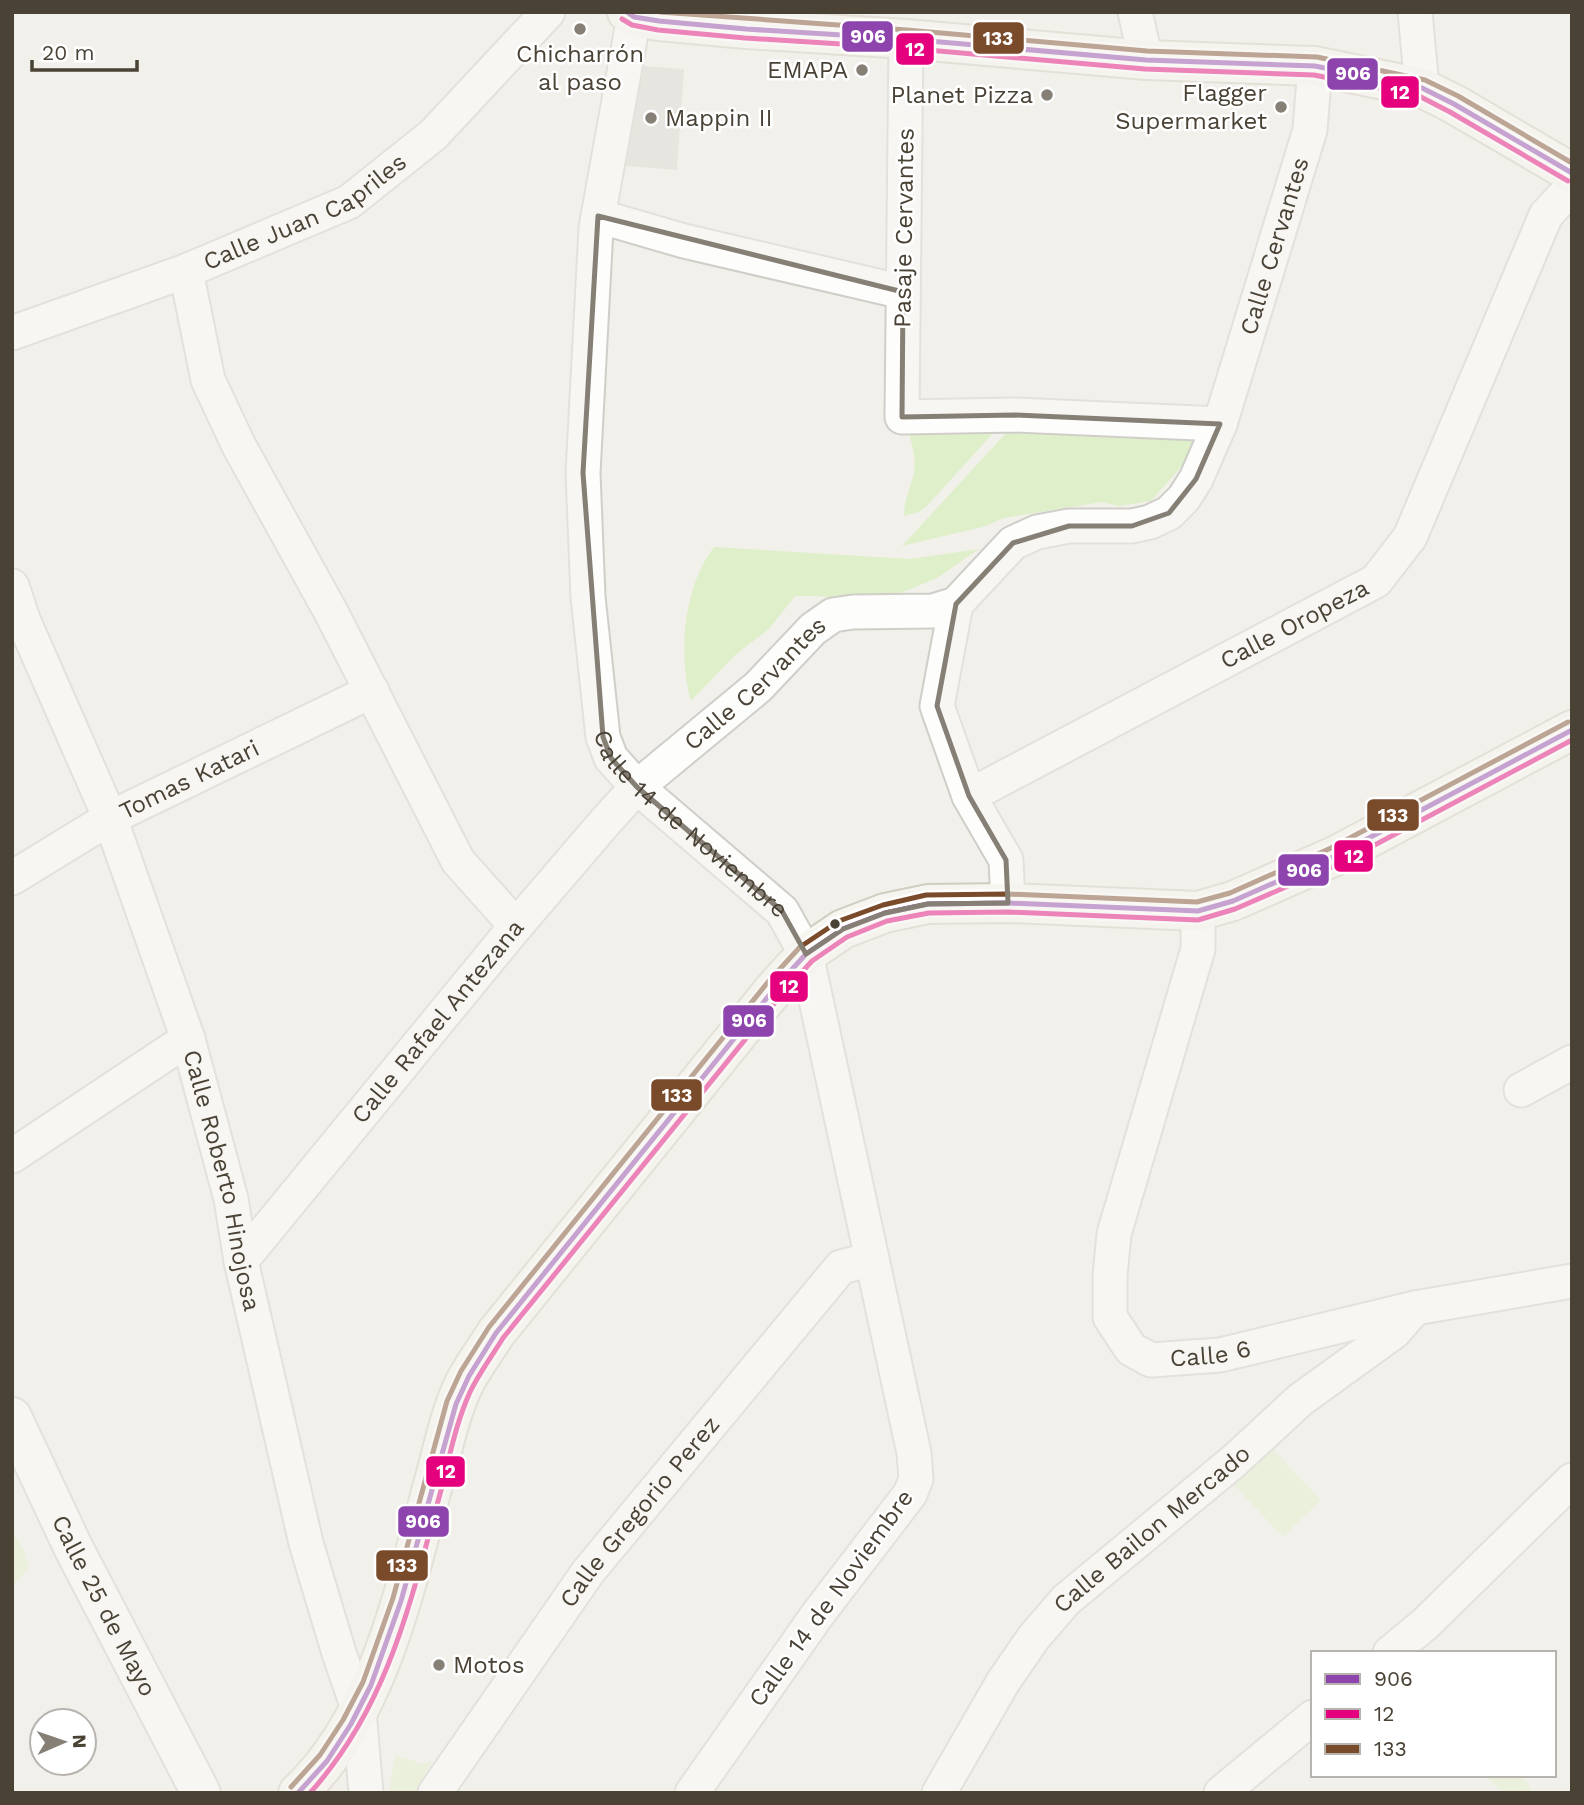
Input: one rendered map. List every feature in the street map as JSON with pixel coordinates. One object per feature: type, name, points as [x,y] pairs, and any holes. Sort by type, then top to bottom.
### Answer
[{"type":"main road","points":[[631,15],[754,20],[906,39],[1146,60],[1315,66],[1422,88],[1572,173]]},
{"type":"main road","points":[[298,1793],[314,1777],[359,1711],[391,1630],[444,1444],[465,1383],[496,1333],[806,954],[843,929],[885,913],[928,904],[1008,902],[1198,911],[1265,889],[1335,856],[1572,730]]},
{"type":"street","name":"Calle Juan Capriles","points":[[12,333],[186,271],[349,202],[433,135],[548,12]]},
{"type":"street","points":[[1135,12],[1146,60]]},
{"type":"street","points":[[1415,12],[1422,88]]},
{"type":"street","name":"Calle 14 de Noviembre","points":[[631,15],[596,228],[583,472],[588,597],[603,737],[611,758],[637,787],[782,911],[806,954],[825,1031],[914,1453],[916,1479],[910,1494],[818,1614],[692,1793]]},
{"type":"street","name":"Pasaje Cervantes","points":[[906,39],[902,418],[1014,415],[1220,424]]},
{"type":"street","name":"Calle Cervantes","points":[[637,787],[758,687],[813,629],[833,615],[853,612],[933,611],[956,604],[1013,542],[1037,532],[1069,526],[1132,526],[1150,522],[1169,513],[1184,498],[1196,479],[1220,424],[1310,130],[1315,66]]},
{"type":"street","name":"Calle Oropeza","points":[[969,796],[1376,580],[1410,537],[1546,215],[1572,187]]},
{"type":"street","points":[[598,216],[684,241],[903,292]]},
{"type":"street","points":[[186,271],[208,380],[239,446],[372,691],[458,861],[516,926]]},
{"type":"street","name":"Calle Roberto Hinojosa","points":[[12,586],[18,625],[110,818],[188,1039],[231,1199],[241,1261],[306,1543],[359,1711],[366,1793]]},
{"type":"street","points":[[956,604],[937,706],[969,796],[1006,860],[1008,902]]},
{"type":"street","name":"Tomas Katari","points":[[12,878],[110,818],[372,691]]},
{"type":"street","name":"Calle Rafael Antezana","points":[[241,1261],[516,926],[637,787]]},
{"type":"street","name":"Calle 6","points":[[1198,911],[1198,949],[1114,1234],[1110,1317],[1131,1349],[1151,1360],[1220,1355],[1415,1308],[1572,1281]]},
{"type":"street","points":[[12,1156],[188,1039]]},
{"type":"street","points":[[1521,1090],[1572,1062]]},
{"type":"street","name":"Calle Gregorio Perez","points":[[435,1793],[588,1572],[841,1267],[872,1259]]},
{"type":"street","name":"Calle Bailon Mercado","points":[[939,1793],[1003,1682],[1034,1637],[1066,1601],[1234,1461],[1300,1400],[1394,1332],[1415,1308]]},
{"type":"street","name":"Calle 25 de Mayo","points":[[12,1417],[73,1547],[201,1793]]},
{"type":"street","points":[[1392,1651],[1425,1624],[1572,1480]]},
{"type":"street","points":[[1221,1793],[1311,1719]]},
{"type":"highlighted area","points":[[598,216],[903,292],[902,417],[1015,415],[1220,424],[1196,479],[1169,513],[1132,526],[1069,526],[1013,543],[956,604],[937,706],[969,796],[1006,860],[1008,903],[928,904],[885,913],[843,929],[806,954],[782,911],[637,787],[611,758],[603,737],[583,473]]},
{"type":"green space","points":[[1005,420],[926,507],[904,516],[915,466],[906,422]]},
{"type":"green space","points":[[1017,421],[1204,428],[1187,460],[1151,501],[1119,506],[1102,502],[1004,518],[986,526],[902,546]]},
{"type":"green space","points":[[714,547],[910,559],[979,549],[937,578],[877,603],[795,596],[769,629],[735,655],[691,701],[685,662],[686,621],[696,582]]},
{"type":"green space","points":[[1271,1447],[1321,1500],[1283,1537],[1233,1484]]},
{"type":"green space","points":[[12,1530],[23,1548],[29,1567],[12,1587]]},
{"type":"green space","points":[[395,1755],[423,1764],[432,1762],[420,1783],[423,1787],[419,1793],[389,1793]]},
{"type":"green space","points":[[1488,1777],[1522,1777],[1533,1793],[1502,1793]]},
{"type":"building","name":"Mappin II","points":[[644,67],[683,70],[676,169],[627,165]]},
{"type":"transit line","name":"906","points":[[627,12],[634,17],[659,21],[746,29],[906,39],[1146,60],[1315,66],[1422,88],[1572,173]]},
{"type":"transit line","name":"133","points":[[660,12],[1147,51],[1317,57],[1425,80],[1458,96],[1572,163]]},
{"type":"transit line","name":"12","points":[[622,19],[632,25],[658,30],[745,38],[905,48],[1145,69],[1314,75],[1419,96],[1568,181]]},
{"type":"transit line","name":"133","points":[[291,1787],[320,1755],[363,1682],[393,1598],[447,1401],[461,1371],[489,1327],[768,982],[800,947],[839,921],[883,905],[926,895],[1008,894],[1197,902],[1230,893],[1331,848],[1568,722]]},
{"type":"transit line","name":"906","points":[[298,1793],[327,1761],[351,1724],[371,1685],[401,1601],[456,1404],[469,1376],[496,1333],[775,988],[806,954],[843,929],[885,913],[928,904],[1008,903],[1198,911],[1233,901],[1335,856],[1572,730]]},
{"type":"transit line","name":"12","points":[[310,1793],[337,1760],[359,1725],[393,1652],[418,1575],[456,1430],[477,1378],[503,1338],[782,994],[812,961],[847,937],[887,921],[929,913],[1008,912],[1198,920],[1235,909],[1339,864],[1572,740]]},
{"type":"place","name":"Chicharrón al paso","points":[[580,29]]},
{"type":"place","name":"EMAPA","points":[[862,70]]},
{"type":"place","name":"Planet Pizza","points":[[1047,95]]},
{"type":"place","name":"Flagger Supermarket","points":[[1281,107]]},
{"type":"place","name":"Mappin II","points":[[651,118]]},
{"type":"place","name":"Motos","points":[[439,1665]]}]
